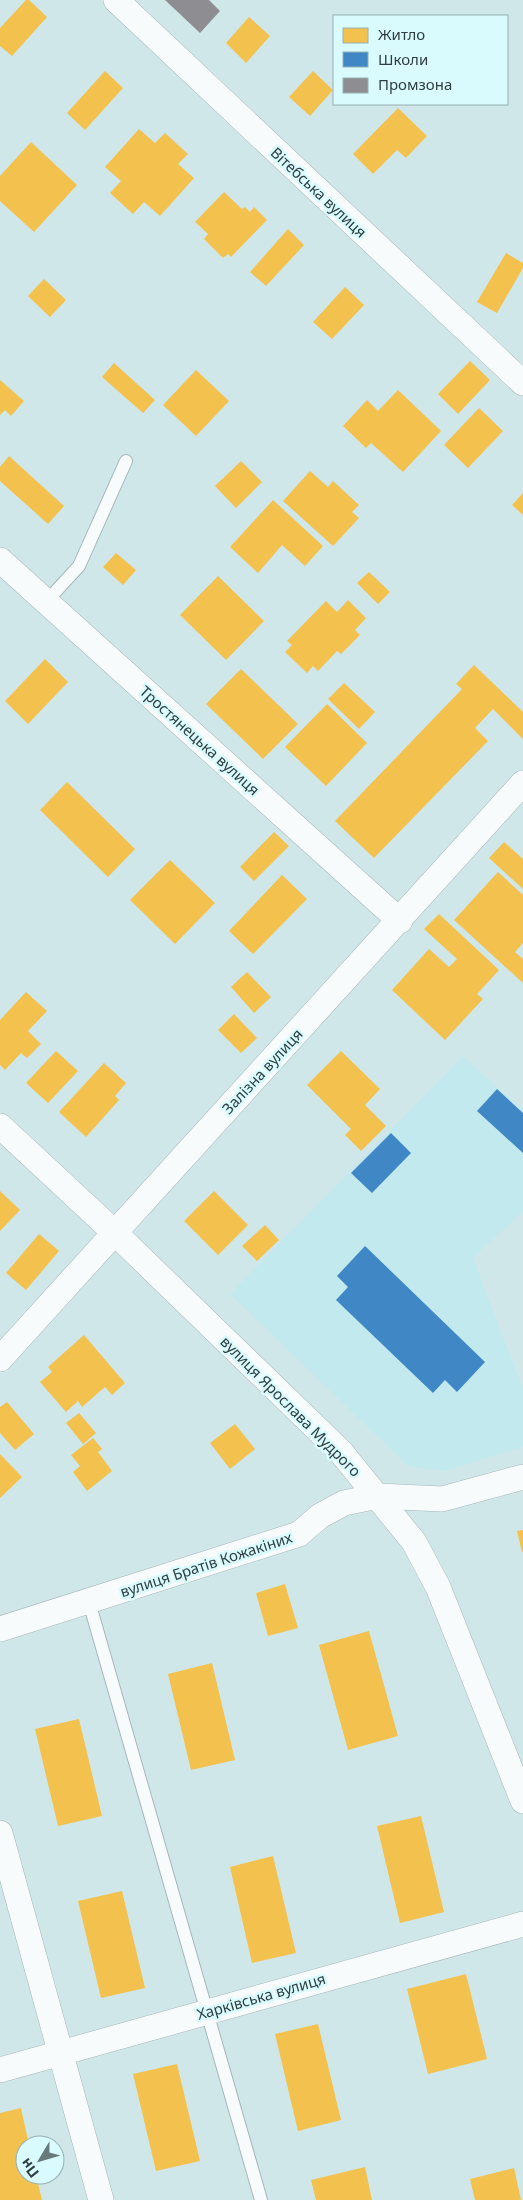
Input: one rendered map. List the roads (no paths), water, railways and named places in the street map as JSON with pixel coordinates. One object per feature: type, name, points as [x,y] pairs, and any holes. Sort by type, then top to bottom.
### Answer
[{"type":"street","name":"Вітебська вулиця","points":[[116,0],[523,383]]},
{"type":"street","name":"Тростянецька вулиця","points":[[0,560],[400,921]]},
{"type":"street","name":"Залізна вулиця","points":[[0,1359],[400,921],[523,783]]},
{"type":"street","name":"вулиця Ярослава Мудрого","points":[[0,1126],[114,1232],[340,1451],[414,1542],[438,1587],[523,1801]]},
{"type":"street","name":"вулиця Братів Кожакіних","points":[[0,1629],[299,1534],[320,1516],[344,1503],[378,1496],[442,1499],[523,1477]]},
{"type":"street","points":[[0,1833],[101,2200]]},
{"type":"street","name":"Харківська вулиця","points":[[0,2070],[523,1924]]},
{"type":"lane","points":[[46,602],[79,566],[126,461]]},
{"type":"lane","points":[[89,1602],[261,2200]]}]
